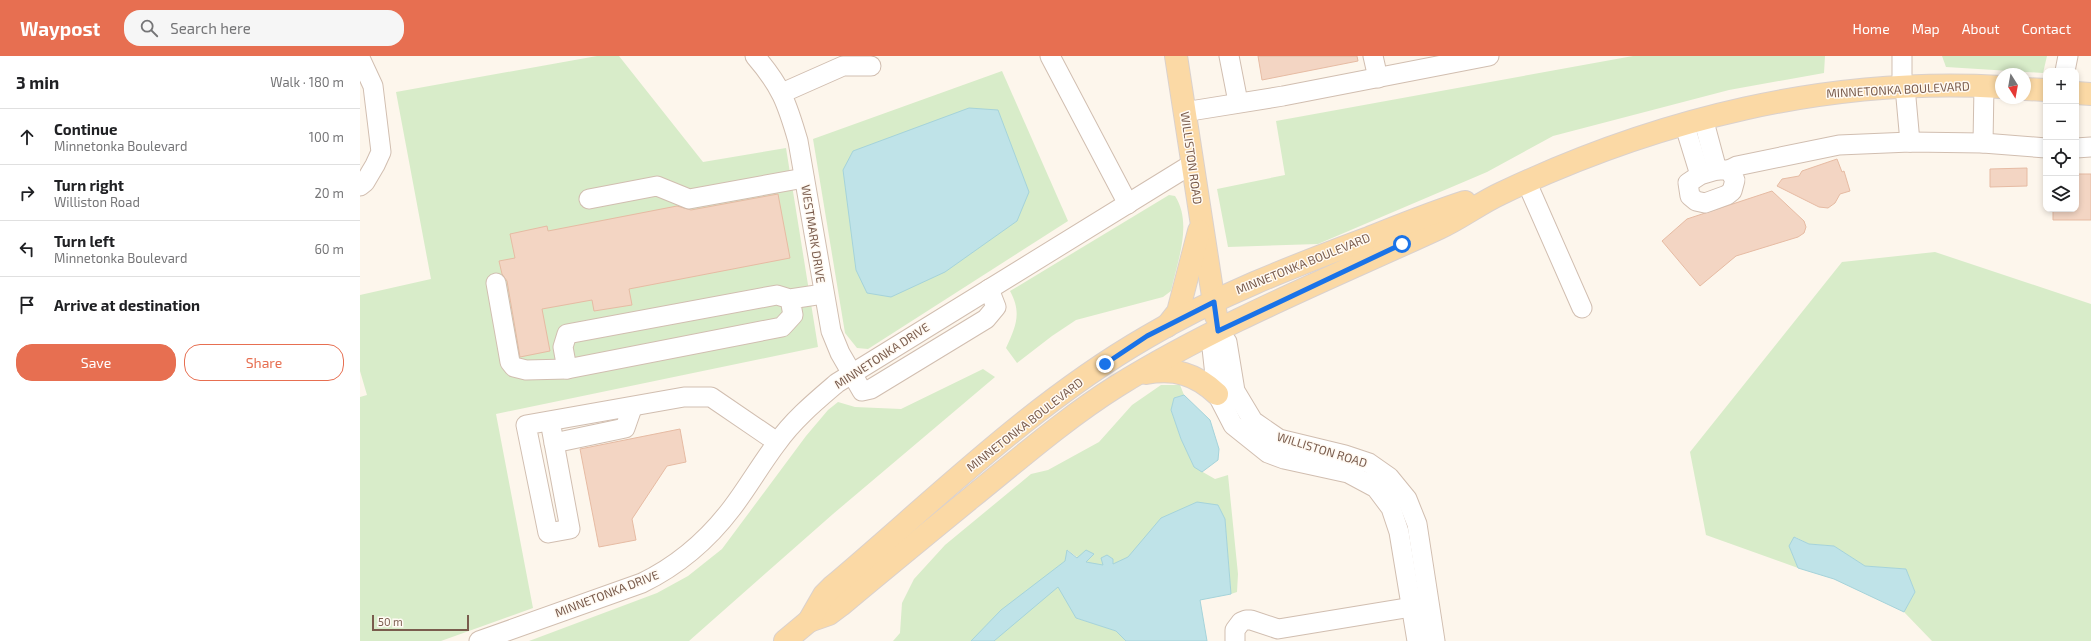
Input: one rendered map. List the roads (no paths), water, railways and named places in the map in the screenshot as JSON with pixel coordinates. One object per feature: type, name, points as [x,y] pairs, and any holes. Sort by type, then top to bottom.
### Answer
[{"type":"main road","name":"WILLISTON ROAD","points":[[1176,56],[1218,331]]},
{"type":"main road","name":"MINNETONKA BOULEVARD","points":[[809,621],[829,614],[841,606],[1048,436],[1099,398],[1139,374],[1218,331],[1443,226],[1500,194],[1526,182],[1601,151],[1694,121],[1744,108],[1816,94],[1904,87],[1993,87]]},
{"type":"main road","points":[[2031,89],[2043,90]]},
{"type":"main road","points":[[2079,93],[2091,94]]},
{"type":"main road","name":"MINNETONKA BOULEVARD","points":[[785,641],[809,621],[824,595],[832,587],[994,448],[1048,404],[1142,340],[1255,282],[1466,201],[1500,194]]},
{"type":"main road","points":[[1167,326],[1178,312],[1201,224]]},
{"type":"main road","points":[[1139,374],[1161,370],[1191,374],[1206,384],[1217,394]]},
{"type":"street","name":"WESTMARK DRIVE","points":[[754,56],[768,71],[782,93],[798,141],[823,294],[831,331],[851,374]]},
{"type":"street","points":[[1050,56],[1128,204]]},
{"type":"street","points":[[1229,56],[1238,102]]},
{"type":"street","points":[[1373,56],[1378,78]]},
{"type":"street","points":[[1184,112],[1378,78],[1416,63],[1489,56]]},
{"type":"street","points":[[1902,56],[1910,142]]},
{"type":"street","points":[[2066,68],[2068,56]]},
{"type":"street","points":[[360,58],[373,86],[381,152],[365,182],[360,186]]},
{"type":"street","points":[[782,93],[843,66],[870,66]]},
{"type":"street","points":[[1983,143],[1993,87]]},
{"type":"street","points":[[1694,121],[1715,172],[1839,145],[1910,142],[1983,143],[2043,148]]},
{"type":"street","points":[[2079,148],[2091,148]]},
{"type":"street","name":"MINNETONKA DRIVE","points":[[480,641],[642,583],[667,570],[711,534],[733,508],[777,442],[810,406],[851,374],[1192,164]]},
{"type":"street","points":[[589,199],[657,186],[689,199],[804,178]]},
{"type":"street","points":[[1526,182],[1582,308]]},
{"type":"street","points":[[496,283],[510,362],[514,368],[526,370],[567,369],[782,327],[793,315],[790,299]]},
{"type":"street","points":[[567,369],[563,347],[567,334],[777,295],[790,299],[823,294]]},
{"type":"street","name":"WILLISTON ROAD","points":[[1218,331],[1212,348],[1217,394],[1233,425],[1268,453],[1284,459],[1348,473],[1376,488],[1391,508],[1420,606],[1435,641]]},
{"type":"street","name":"WILLISTON ROAD","points":[[1218,331],[1227,342],[1235,391],[1253,422],[1279,439],[1345,455],[1369,463],[1390,477],[1407,499],[1417,524],[1420,606],[1417,641]]},
{"type":"street","points":[[550,421],[570,529],[548,533],[526,425],[550,421],[632,408],[684,397],[711,397],[777,442]]},
{"type":"street","points":[[533,459],[555,449],[625,428],[632,408]]},
{"type":"street","points":[[1235,641],[1235,630],[1241,622],[1246,620],[1251,620],[1271,635],[1420,606]]},
{"type":"water","points":[[969,108],[998,110],[1029,192],[1017,221],[945,272],[891,297],[867,293],[856,270],[843,170],[853,151]]},
{"type":"water","points":[[1184,395],[1210,420],[1219,449],[1218,460],[1202,472],[1194,467],[1181,439],[1171,410],[1174,398]]},
{"type":"water","points":[[1197,502],[1218,505],[1225,519],[1231,594],[1200,600],[1207,641],[1126,641],[1116,631],[1076,618],[1058,587],[994,641],[971,641],[1001,610],[1065,561],[1067,550],[1077,558],[1086,550],[1094,554],[1086,562],[1103,565],[1101,558],[1107,555],[1113,559],[1113,564],[1128,557],[1161,518]]},
{"type":"water","points":[[1794,537],[1809,544],[1834,546],[1865,566],[1906,569],[1915,592],[1904,612],[1834,579],[1798,568],[1789,546]]}]
